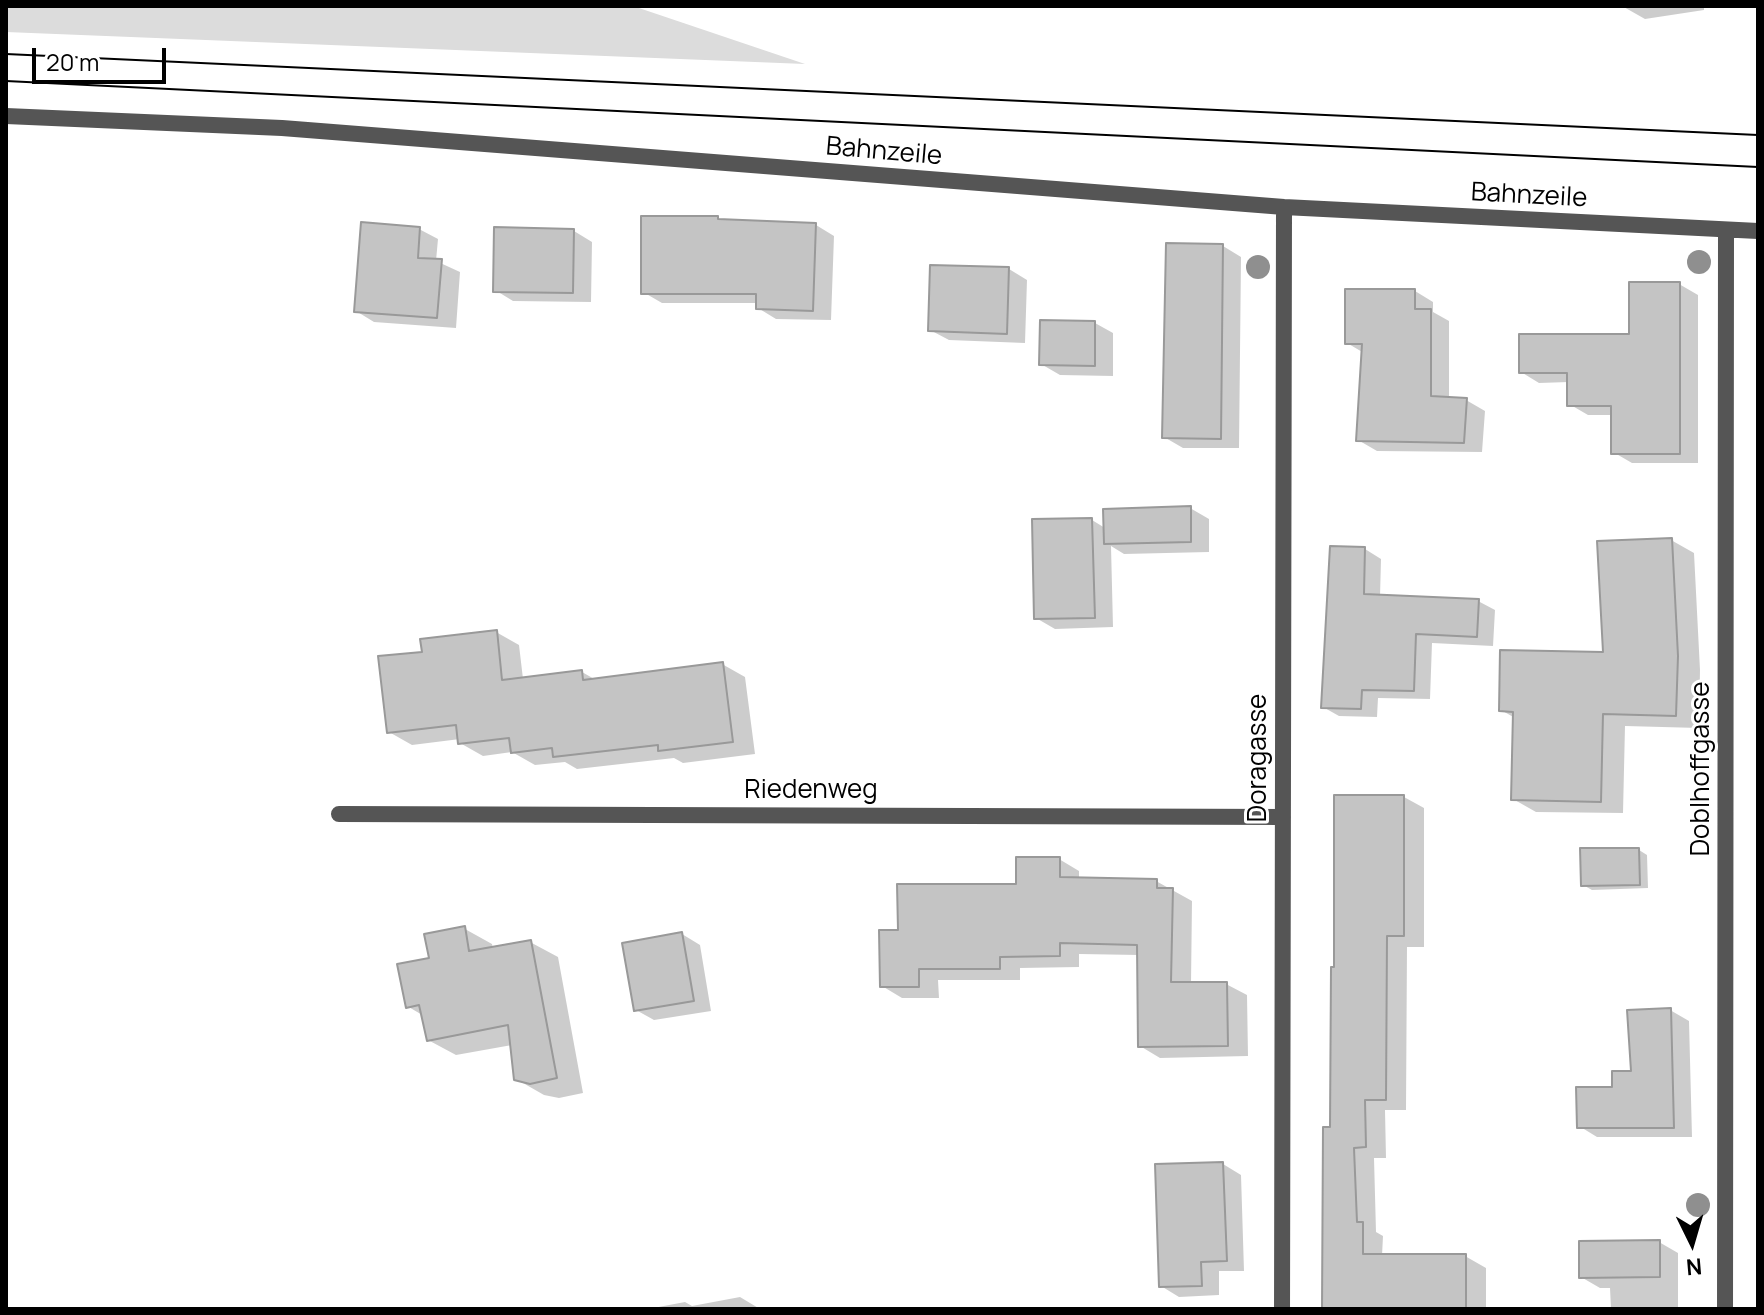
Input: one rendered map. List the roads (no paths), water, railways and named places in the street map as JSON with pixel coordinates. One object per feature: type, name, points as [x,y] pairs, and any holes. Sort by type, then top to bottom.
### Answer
[{"type":"street","name":"Bahnzeile","points":[[6,116],[282,128],[1284,207],[1758,231]]},
{"type":"street","name":"Doragasse","points":[[1282,1309],[1284,207]]},
{"type":"street","name":"Doblhoffgasse","points":[[1725,1309],[1726,230]]},
{"type":"street","name":"Riedenweg","points":[[339,814],[1283,817]]},
{"type":"tram line","points":[[6,54],[1758,135]]},
{"type":"tram line","points":[[6,81],[1758,167]]}]
